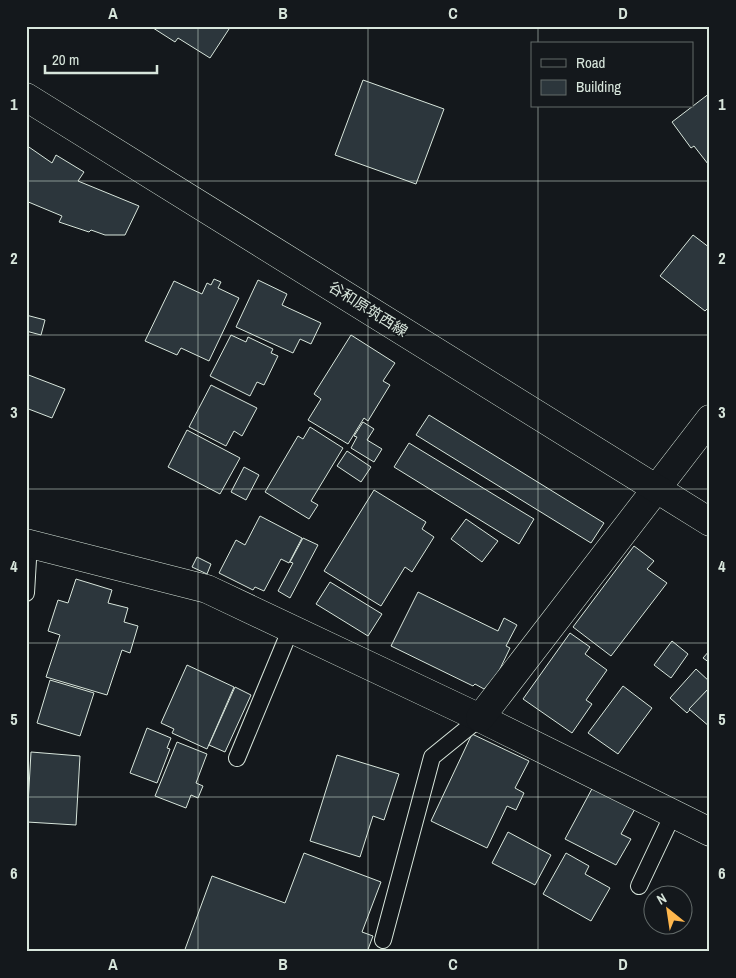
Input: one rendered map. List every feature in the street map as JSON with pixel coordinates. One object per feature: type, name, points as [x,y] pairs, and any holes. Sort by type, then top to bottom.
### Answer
[{"type":"street","name":"谷和原筑西線","points":[[26,97],[710,522]]},
{"type":"street","points":[[480,718],[710,419]]},
{"type":"street","points":[[28,543],[207,590],[480,718],[710,832]]},
{"type":"lane","points":[[26,593],[28,543]]},
{"type":"lane","points":[[237,758],[291,628]]},
{"type":"lane","points":[[383,940],[432,757],[480,718]]},
{"type":"lane","points":[[639,886],[673,814]]},
{"type":"building","points":[[150,26],[225,26],[229,29],[210,58],[178,38],[175,42]]},
{"type":"building","points":[[363,80],[444,109],[416,184],[335,155]]},
{"type":"building","points":[[710,93],[710,163],[708,164],[694,146],[691,148],[672,122],[690,108],[694,108],[694,105]]},
{"type":"building","points":[[26,145],[52,163],[56,155],[84,172],[78,181],[139,206],[125,235],[105,235],[91,230],[89,232],[59,222],[62,216],[26,201]]},
{"type":"building","points":[[693,235],[710,248],[710,306],[705,311],[660,276]]},
{"type":"building","points":[[214,279],[221,282],[218,288],[239,298],[209,361],[181,348],[177,355],[145,341],[174,281],[202,294],[207,283],[211,285]]},
{"type":"building","points":[[258,280],[287,294],[282,305],[321,323],[311,344],[300,339],[293,353],[236,327]]},
{"type":"building","points":[[26,315],[45,320],[41,335],[26,331]]},
{"type":"building","points":[[231,335],[246,342],[248,337],[273,349],[271,353],[278,356],[264,385],[257,382],[250,396],[210,376]]},
{"type":"building","points":[[351,335],[395,363],[383,381],[390,385],[368,421],[364,418],[348,444],[308,420],[321,399],[314,394]]},
{"type":"building","points":[[26,374],[65,389],[52,418],[26,408]]},
{"type":"building","points":[[211,385],[257,408],[242,436],[234,431],[226,446],[189,427]]},
{"type":"building","points":[[429,415],[604,523],[591,543],[416,435]]},
{"type":"building","points":[[363,422],[374,429],[367,440],[382,449],[374,462],[351,448],[357,437],[354,436]]},
{"type":"building","points":[[310,427],[343,448],[311,501],[318,505],[309,519],[265,492],[298,436],[303,439]]},
{"type":"building","points":[[187,430],[240,458],[220,494],[168,467]]},
{"type":"building","points":[[409,443],[534,519],[519,544],[394,467]]},
{"type":"building","points":[[347,451],[371,467],[361,482],[337,466]]},
{"type":"building","points":[[244,467],[259,475],[246,500],[231,492]]},
{"type":"building","points":[[374,490],[426,522],[422,529],[434,537],[412,572],[405,567],[381,606],[324,571]]},
{"type":"building","points":[[260,516],[302,538],[289,563],[281,559],[264,591],[255,587],[253,590],[219,573],[236,540],[245,545]]},
{"type":"building","points":[[466,519],[498,541],[482,562],[451,539]]},
{"type":"building","points":[[303,538],[318,545],[290,598],[278,591],[293,563],[290,562]]},
{"type":"building","points":[[634,546],[654,561],[647,569],[667,583],[611,656],[573,627]]},
{"type":"building","points":[[197,557],[211,564],[207,574],[192,567]]},
{"type":"building","points":[[76,579],[112,590],[108,603],[128,608],[124,622],[138,626],[130,653],[122,650],[107,695],[46,677],[60,635],[48,631],[58,600],[68,603]]},
{"type":"building","points":[[330,582],[382,614],[368,636],[316,604]]},
{"type":"building","points":[[418,592],[498,631],[504,618],[517,625],[506,646],[510,648],[497,675],[484,689],[475,684],[473,686],[391,646]]},
{"type":"building","points":[[570,633],[590,647],[585,654],[607,670],[586,700],[592,704],[572,733],[523,699]]},
{"type":"building","points":[[672,641],[688,654],[671,678],[654,665]]},
{"type":"building","points":[[710,650],[710,663],[703,658]]},
{"type":"building","points":[[187,665],[234,687],[207,749],[172,733],[174,729],[161,723]]},
{"type":"building","points":[[696,669],[710,682],[710,687],[687,713],[670,698]]},
{"type":"building","points":[[50,680],[94,693],[80,736],[37,723]]},
{"type":"building","points":[[623,686],[652,708],[618,754],[588,733]]},
{"type":"building","points":[[235,687],[251,695],[225,752],[209,745]]},
{"type":"building","points":[[710,687],[710,727],[689,709]]},
{"type":"building","points":[[147,728],[171,738],[167,748],[170,749],[157,783],[130,773]]},
{"type":"building","points":[[472,734],[529,761],[515,788],[524,793],[516,810],[507,806],[487,848],[431,821]]},
{"type":"building","points":[[177,742],[207,754],[196,783],[203,786],[198,798],[191,795],[186,808],[155,796]]},
{"type":"building","points":[[31,752],[80,756],[76,825],[27,822]]},
{"type":"building","points":[[337,755],[399,774],[384,820],[373,816],[360,857],[310,841]]},
{"type":"building","points":[[594,785],[636,807],[621,834],[631,839],[616,865],[565,839]]},
{"type":"building","points":[[508,832],[551,855],[535,885],[492,863]]},
{"type":"building","points":[[304,853],[381,882],[362,932],[373,936],[367,952],[184,952],[212,876],[285,903]]},
{"type":"building","points":[[566,853],[589,866],[585,874],[610,888],[591,921],[543,894]]}]
